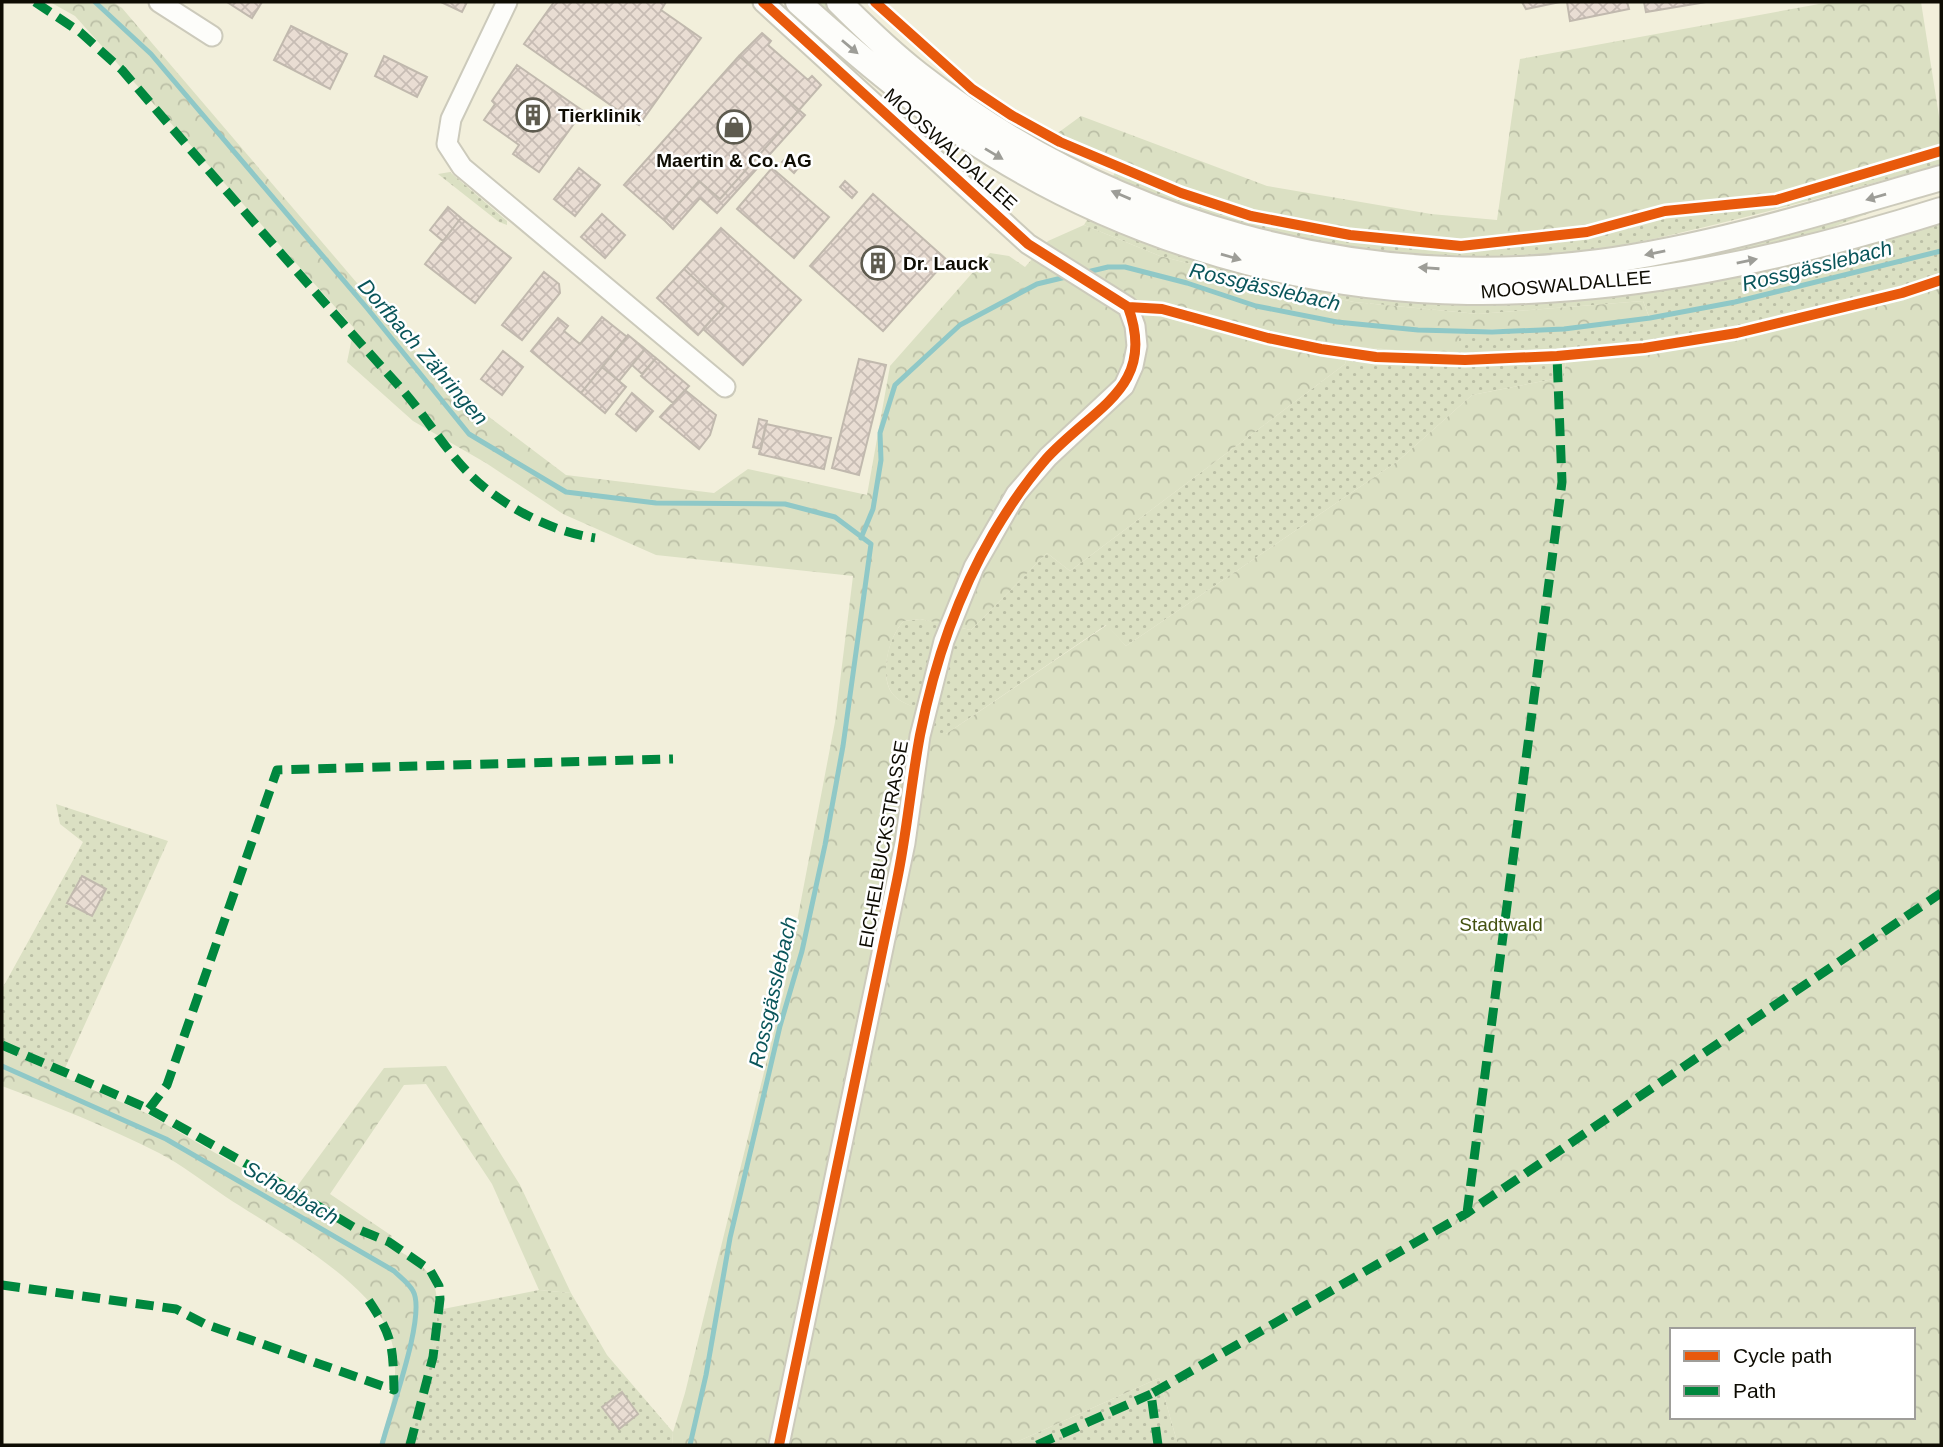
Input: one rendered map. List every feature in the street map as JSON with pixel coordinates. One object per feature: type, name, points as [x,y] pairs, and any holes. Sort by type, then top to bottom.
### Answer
[{"type":"main road","name":"MOOSWALDALLEE","points":[[798,2],[937,116],[993,154],[1055,189],[1166,236],[1245,261],[1310,276],[1391,288],[1466,292],[1568,288],[1658,277],[1765,257],[1941,211]]},
{"type":"main road","name":"MOOSWALDALLEE","points":[[839,2],[943,94],[1001,133],[1067,170],[1132,199],[1216,230],[1346,259],[1479,270],[1596,262],[1647,255],[1740,234],[1941,178]]},
{"type":"street","points":[[159,2],[212,36]]},
{"type":"street","points":[[507,2],[452,119],[447,144],[463,167],[725,387]]},
{"type":"street","name":"MOOSWALDALLEE","points":[[762,2],[1028,244],[1128,307]]},
{"type":"street","name":"EICHELBUCKSTRASSE","points":[[779,1445],[905,843],[920,736],[944,641],[974,567],[1016,494],[1048,457],[1124,386],[1138,346],[1128,307]]},
{"type":"green space","name":"Stadtwald","points":[[50,2],[113,2],[122,8],[439,379],[566,475],[714,493],[748,469],[867,495],[890,366],[990,253],[1009,256],[1025,267],[1048,241],[1084,225],[1160,256],[1256,281],[1354,302],[1478,314],[1643,301],[1649,317],[1564,328],[1460,330],[1458,352],[1350,346],[1345,364],[1070,571],[1047,553],[971,630],[920,619],[904,621],[890,645],[886,677],[894,696],[916,708],[911,734],[946,734],[1107,625],[1126,646],[1398,461],[1472,395],[1564,377],[1566,360],[1643,354],[1739,338],[1941,286],[1941,1445],[1178,1445],[1159,1378],[1010,1445],[672,1445],[673,1432],[685,1393],[783,995],[835,722],[853,576],[656,555],[563,514],[486,463],[413,421],[347,362],[354,328],[75,16]]},
{"type":"green space","points":[[812,2],[824,2],[896,68],[975,126],[1060,176],[1149,216],[1243,246],[1339,266],[1436,277],[1535,276],[1587,271],[1741,242],[1941,184],[1941,190],[1885,207],[1813,234],[1781,242],[1612,272],[1543,279],[1474,281],[1349,271],[1263,254],[1180,230],[1101,198],[1025,160],[951,114],[881,61]]},
{"type":"green space","points":[[1830,2],[1921,2],[1941,129],[1941,147],[1780,193],[1656,207],[1584,229],[1462,241],[1352,231],[1253,213],[1120,164],[1055,135],[1081,116],[1267,186],[1431,214],[1497,220],[1520,59]]},
{"type":"green space","points":[[1941,147],[1941,164],[1745,217],[1617,246],[1504,256],[1406,253],[1307,239],[1198,211],[1113,176],[1120,164],[1253,213],[1584,229],[1656,207],[1780,193]]},
{"type":"green space","points":[[450,172],[507,221],[507,225],[499,222],[438,174]]},
{"type":"green space","points":[[1091,213],[1525,297],[1941,219],[1941,286],[1739,338],[1643,354],[1566,360],[1564,377],[1472,395],[1398,461],[1126,646],[1106,625],[946,734],[910,734],[915,708],[894,696],[886,676],[890,645],[904,621],[920,619],[971,630],[1047,553],[1070,571],[1345,364],[1350,346],[1457,352],[1459,333],[1564,330],[1650,319],[1643,301],[1478,314],[1354,302],[1256,281],[1160,256],[1084,225]]},
{"type":"green space","points":[[56,804],[168,841],[61,1077],[2,1050],[2,989],[83,842],[60,824]]},
{"type":"green space","points":[[2,1050],[146,1113],[290,1196],[384,1068],[446,1066],[520,1185],[571,1293],[539,1290],[492,1184],[426,1084],[404,1085],[330,1194],[392,1236],[389,1244],[424,1269],[435,1288],[436,1331],[406,1445],[379,1445],[392,1402],[394,1356],[386,1326],[357,1289],[291,1238],[168,1158],[62,1109],[2,1086]]},
{"type":"green space","points":[[539,1290],[571,1293],[607,1355],[673,1432],[672,1445],[406,1445],[434,1342],[438,1310]]},
{"type":"green space","points":[[1159,1378],[1178,1445],[1010,1445]]},
{"type":"building","points":[[227,2],[262,2],[252,18]]},
{"type":"building","points":[[441,2],[467,2],[462,12]]},
{"type":"building","points":[[554,2],[666,2],[661,10],[701,38],[639,125],[524,44]]},
{"type":"building","points":[[1522,2],[1560,2],[1526,9]]},
{"type":"building","points":[[1567,2],[1627,2],[1629,9],[1570,21]]},
{"type":"building","points":[[1644,2],[1706,2],[1646,12]]},
{"type":"building","points":[[291,26],[347,54],[330,89],[274,60]]},
{"type":"building","points":[[762,33],[771,41],[768,45],[808,80],[812,76],[821,85],[799,110],[739,56]]},
{"type":"building","points":[[384,56],[427,77],[417,97],[375,76]]},
{"type":"building","points":[[739,56],[799,110],[720,199],[699,181],[664,220],[624,185]]},
{"type":"building","name":"Tierklinik","points":[[517,65],[583,111],[539,172],[513,154],[519,145],[484,120],[495,104],[492,101]]},
{"type":"building","points":[[799,110],[805,115],[717,213],[700,198],[673,229],[664,220],[699,181],[720,199]]},
{"type":"building","points":[[787,157],[799,167],[794,173],[782,162]]},
{"type":"building","points":[[579,168],[600,185],[575,216],[554,199]]},
{"type":"building","points":[[772,168],[829,217],[794,258],[737,209]]},
{"type":"building","points":[[845,181],[857,192],[852,198],[840,187]]},
{"type":"building","name":"Dr. Lauck","points":[[873,194],[947,260],[883,331],[810,266]]},
{"type":"building","points":[[448,207],[461,218],[443,241],[430,230]]},
{"type":"building","points":[[602,214],[625,235],[605,258],[581,237]]},
{"type":"building","points":[[461,218],[511,258],[475,303],[425,264]]},
{"type":"building","points":[[721,228],[801,300],[743,365],[703,329],[724,306],[684,269]]},
{"type":"building","points":[[684,269],[724,306],[698,335],[657,298]]},
{"type":"building","points":[[544,272],[559,284],[560,293],[522,340],[502,325]]},
{"type":"building","points":[[602,317],[627,337],[581,393],[531,351],[558,318],[568,326],[564,331],[580,344]]},
{"type":"building","points":[[628,335],[645,349],[619,381],[602,367]]},
{"type":"building","points":[[645,349],[656,358],[642,374],[632,365]]},
{"type":"building","points":[[503,351],[523,367],[502,395],[481,379]]},
{"type":"building","points":[[656,358],[689,386],[673,403],[641,376]]},
{"type":"building","points":[[859,359],[886,365],[859,475],[832,468]]},
{"type":"building","points":[[602,367],[626,387],[605,413],[581,393]]},
{"type":"building","points":[[685,390],[716,415],[710,435],[699,449],[660,417]]},
{"type":"building","points":[[632,393],[653,411],[636,431],[616,414]]},
{"type":"building","points":[[759,419],[767,421],[761,449],[753,447]]},
{"type":"building","points":[[766,424],[831,438],[824,469],[759,454]]},
{"type":"building","points":[[82,876],[106,889],[92,916],[67,903]]},
{"type":"building","points":[[622,1392],[638,1414],[619,1429],[602,1407]]},
{"type":"waterway","name":"Dorfbach Zähringen","points":[[95,2],[151,54],[367,308],[469,434],[566,492],[656,503],[785,504],[835,517],[871,544],[843,746],[825,845],[802,951],[780,1026],[730,1238],[706,1375],[690,1445]]},
{"type":"waterway","name":"Rossgässlebach","points":[[1083,273],[1108,267],[1125,267],[1187,283],[1256,306],[1337,322],[1418,330],[1492,332],[1564,329],[1650,318],[1735,302],[1941,251]]},
{"type":"waterway","name":"Rossgässlebach","points":[[861,538],[873,509],[881,460],[880,433],[895,385],[960,325],[1037,284],[1070,276]]},
{"type":"waterway","name":"Schobbach","points":[[2,1066],[166,1139],[394,1271],[407,1283],[413,1291],[416,1303],[415,1321],[382,1445]]},
{"type":"marked path","points":[[35,2],[80,32],[122,70],[399,386],[472,477],[497,497],[537,520],[565,531],[595,538]]},
{"type":"marked path","points":[[1467,1213],[1562,482],[1557,356]]},
{"type":"marked path","points":[[149,1109],[167,1085],[277,770],[673,759]]},
{"type":"marked path","points":[[1158,1445],[1151,1394],[1467,1213],[1941,893]]},
{"type":"marked path","points":[[2,1045],[149,1109],[355,1228],[389,1242],[430,1270],[439,1286],[440,1299],[433,1357],[410,1445]]},
{"type":"marked path","points":[[2,1285],[176,1309],[205,1324],[394,1390],[389,1339],[365,1295]]},
{"type":"marked path","points":[[1037,1445],[1151,1394]]},
{"type":"cycle path","points":[[763,2],[1028,244],[1128,307],[1162,309],[1268,338],[1321,349],[1376,357],[1465,360],[1557,356],[1644,348],[1737,333],[1902,293],[1941,280]]},
{"type":"cycle path","points":[[875,2],[972,89],[1011,115],[1060,142],[1181,193],[1251,216],[1350,235],[1461,246],[1587,232],[1665,211],[1776,200],[1941,151]]},
{"type":"cycle path","points":[[779,1445],[897,880],[920,735],[932,682],[948,631],[968,582],[1011,505],[1046,459],[1116,394],[1127,377],[1134,358],[1135,335],[1128,307]]},
{"type":"place","name":"Tierklinik","points":[[533,115]]},
{"type":"place","name":"Maertin & Co. AG","points":[[734,127]]},
{"type":"place","name":"Dr. Lauck","points":[[878,263]]}]
